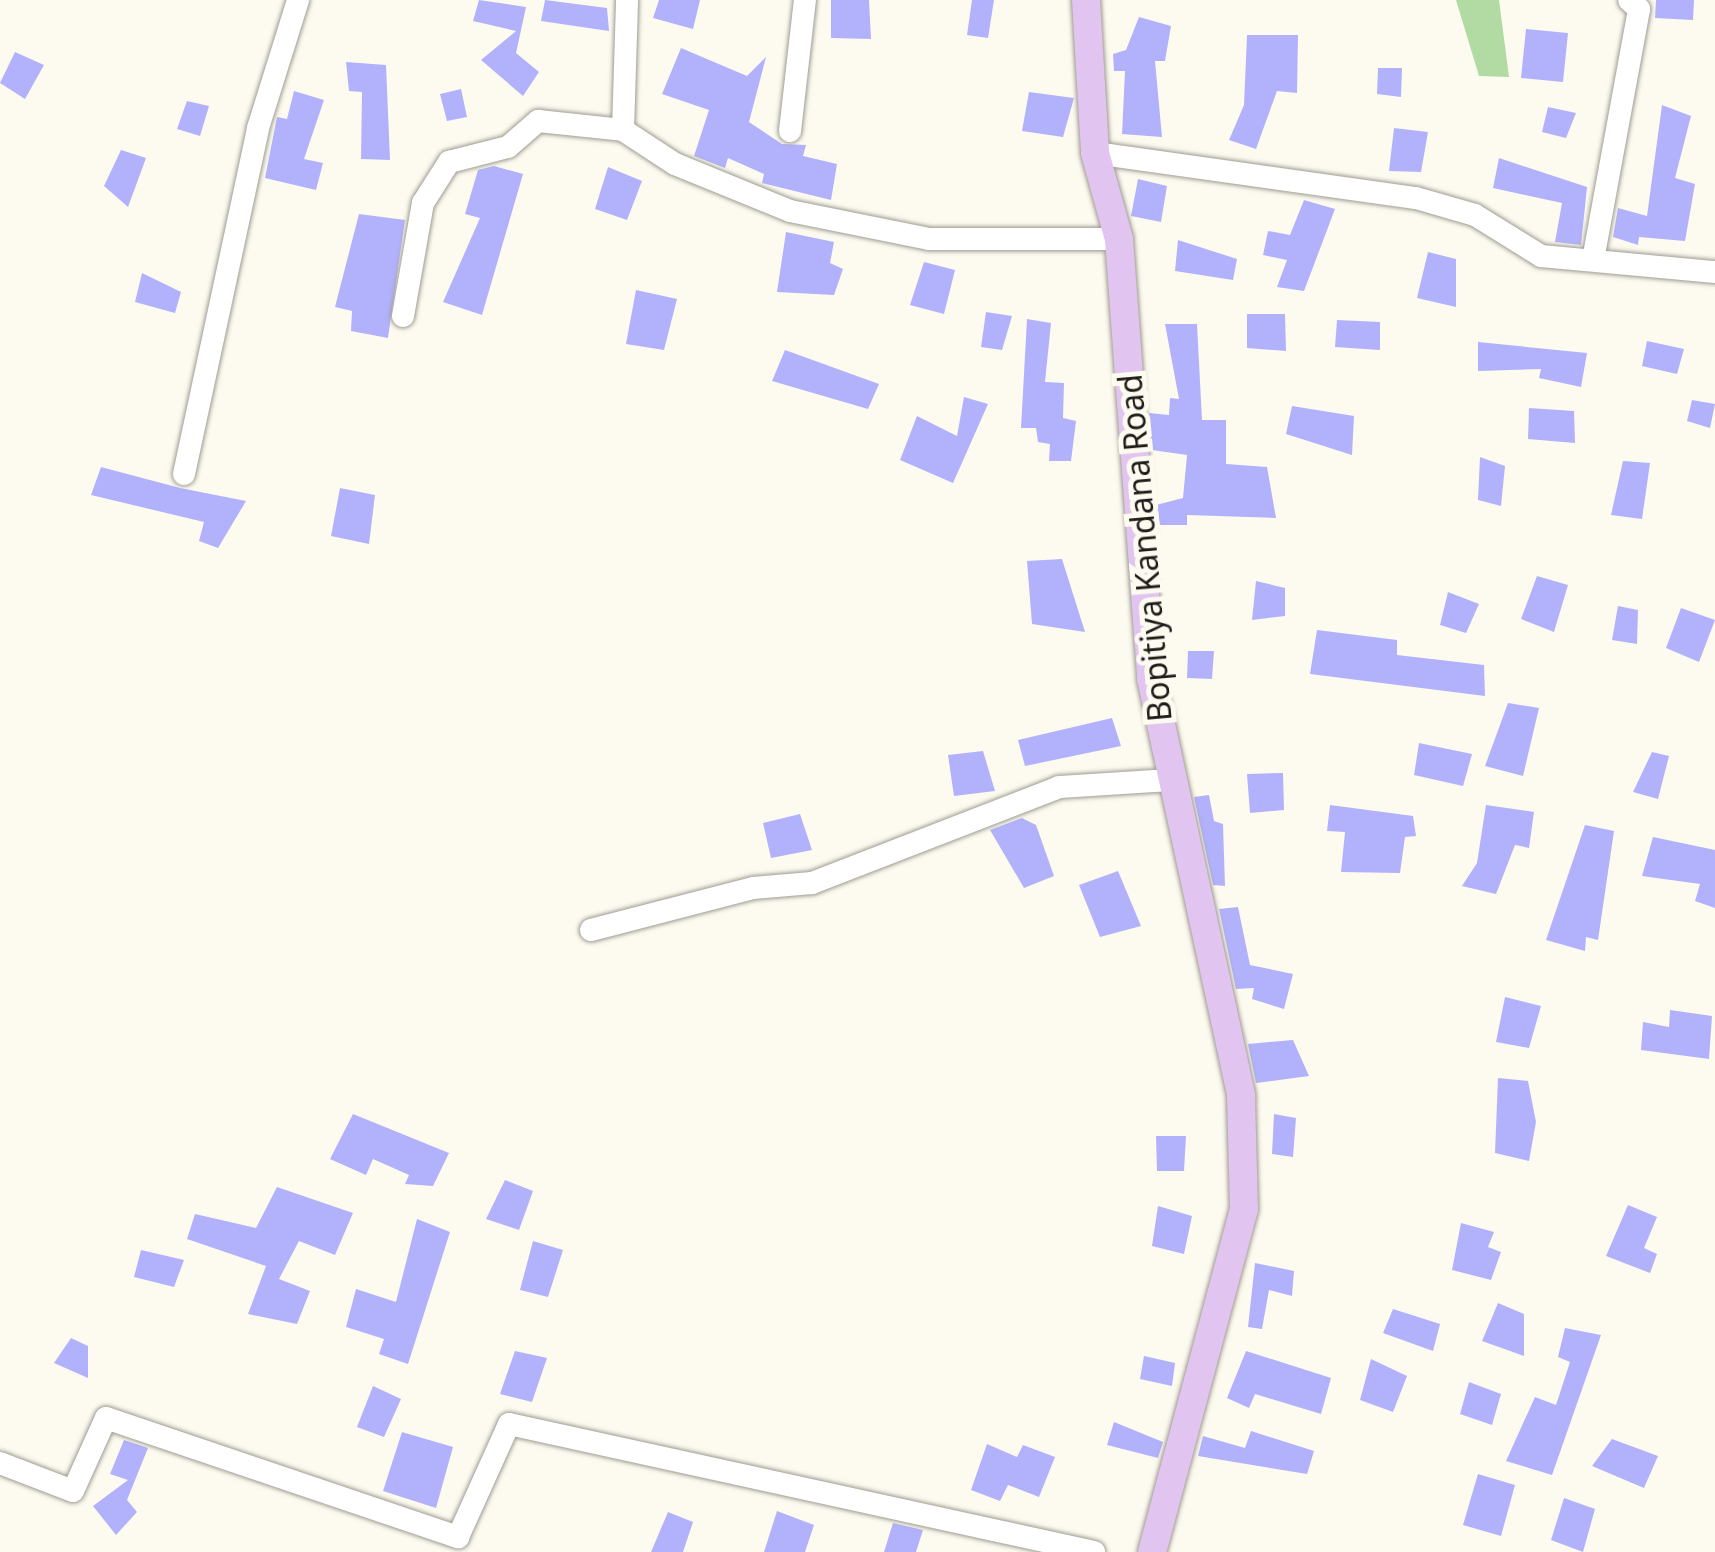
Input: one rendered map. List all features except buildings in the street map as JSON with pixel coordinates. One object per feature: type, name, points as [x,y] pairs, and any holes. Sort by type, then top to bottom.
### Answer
[{"type":"main road","name":"Bopitiya Kandana Road","points":[[1086,0],[1095,153],[1119,239],[1151,678],[1241,1096],[1244,1209],[1152,1552]]},
{"type":"street","points":[[184,474],[258,128],[298,0]]},
{"type":"street","points":[[623,130],[627,0]]},
{"type":"street","points":[[790,132],[805,0]]},
{"type":"street","points":[[1593,260],[1639,9],[1629,0]]},
{"type":"street","points":[[402,316],[424,204],[449,162],[508,147],[538,121],[623,130],[674,164],[790,210],[930,239],[1119,239]]},
{"type":"street","points":[[1095,153],[1416,198],[1475,214],[1541,256],[1715,272]]},
{"type":"street","points":[[591,930],[753,888],[812,883],[1059,787],[1171,780]]},
{"type":"street","points":[[0,1463],[73,1491],[106,1418],[458,1537],[508,1424],[1094,1552]]},
{"type":"green space","points":[[1456,0],[1499,0],[1509,77],[1479,76]]}]
